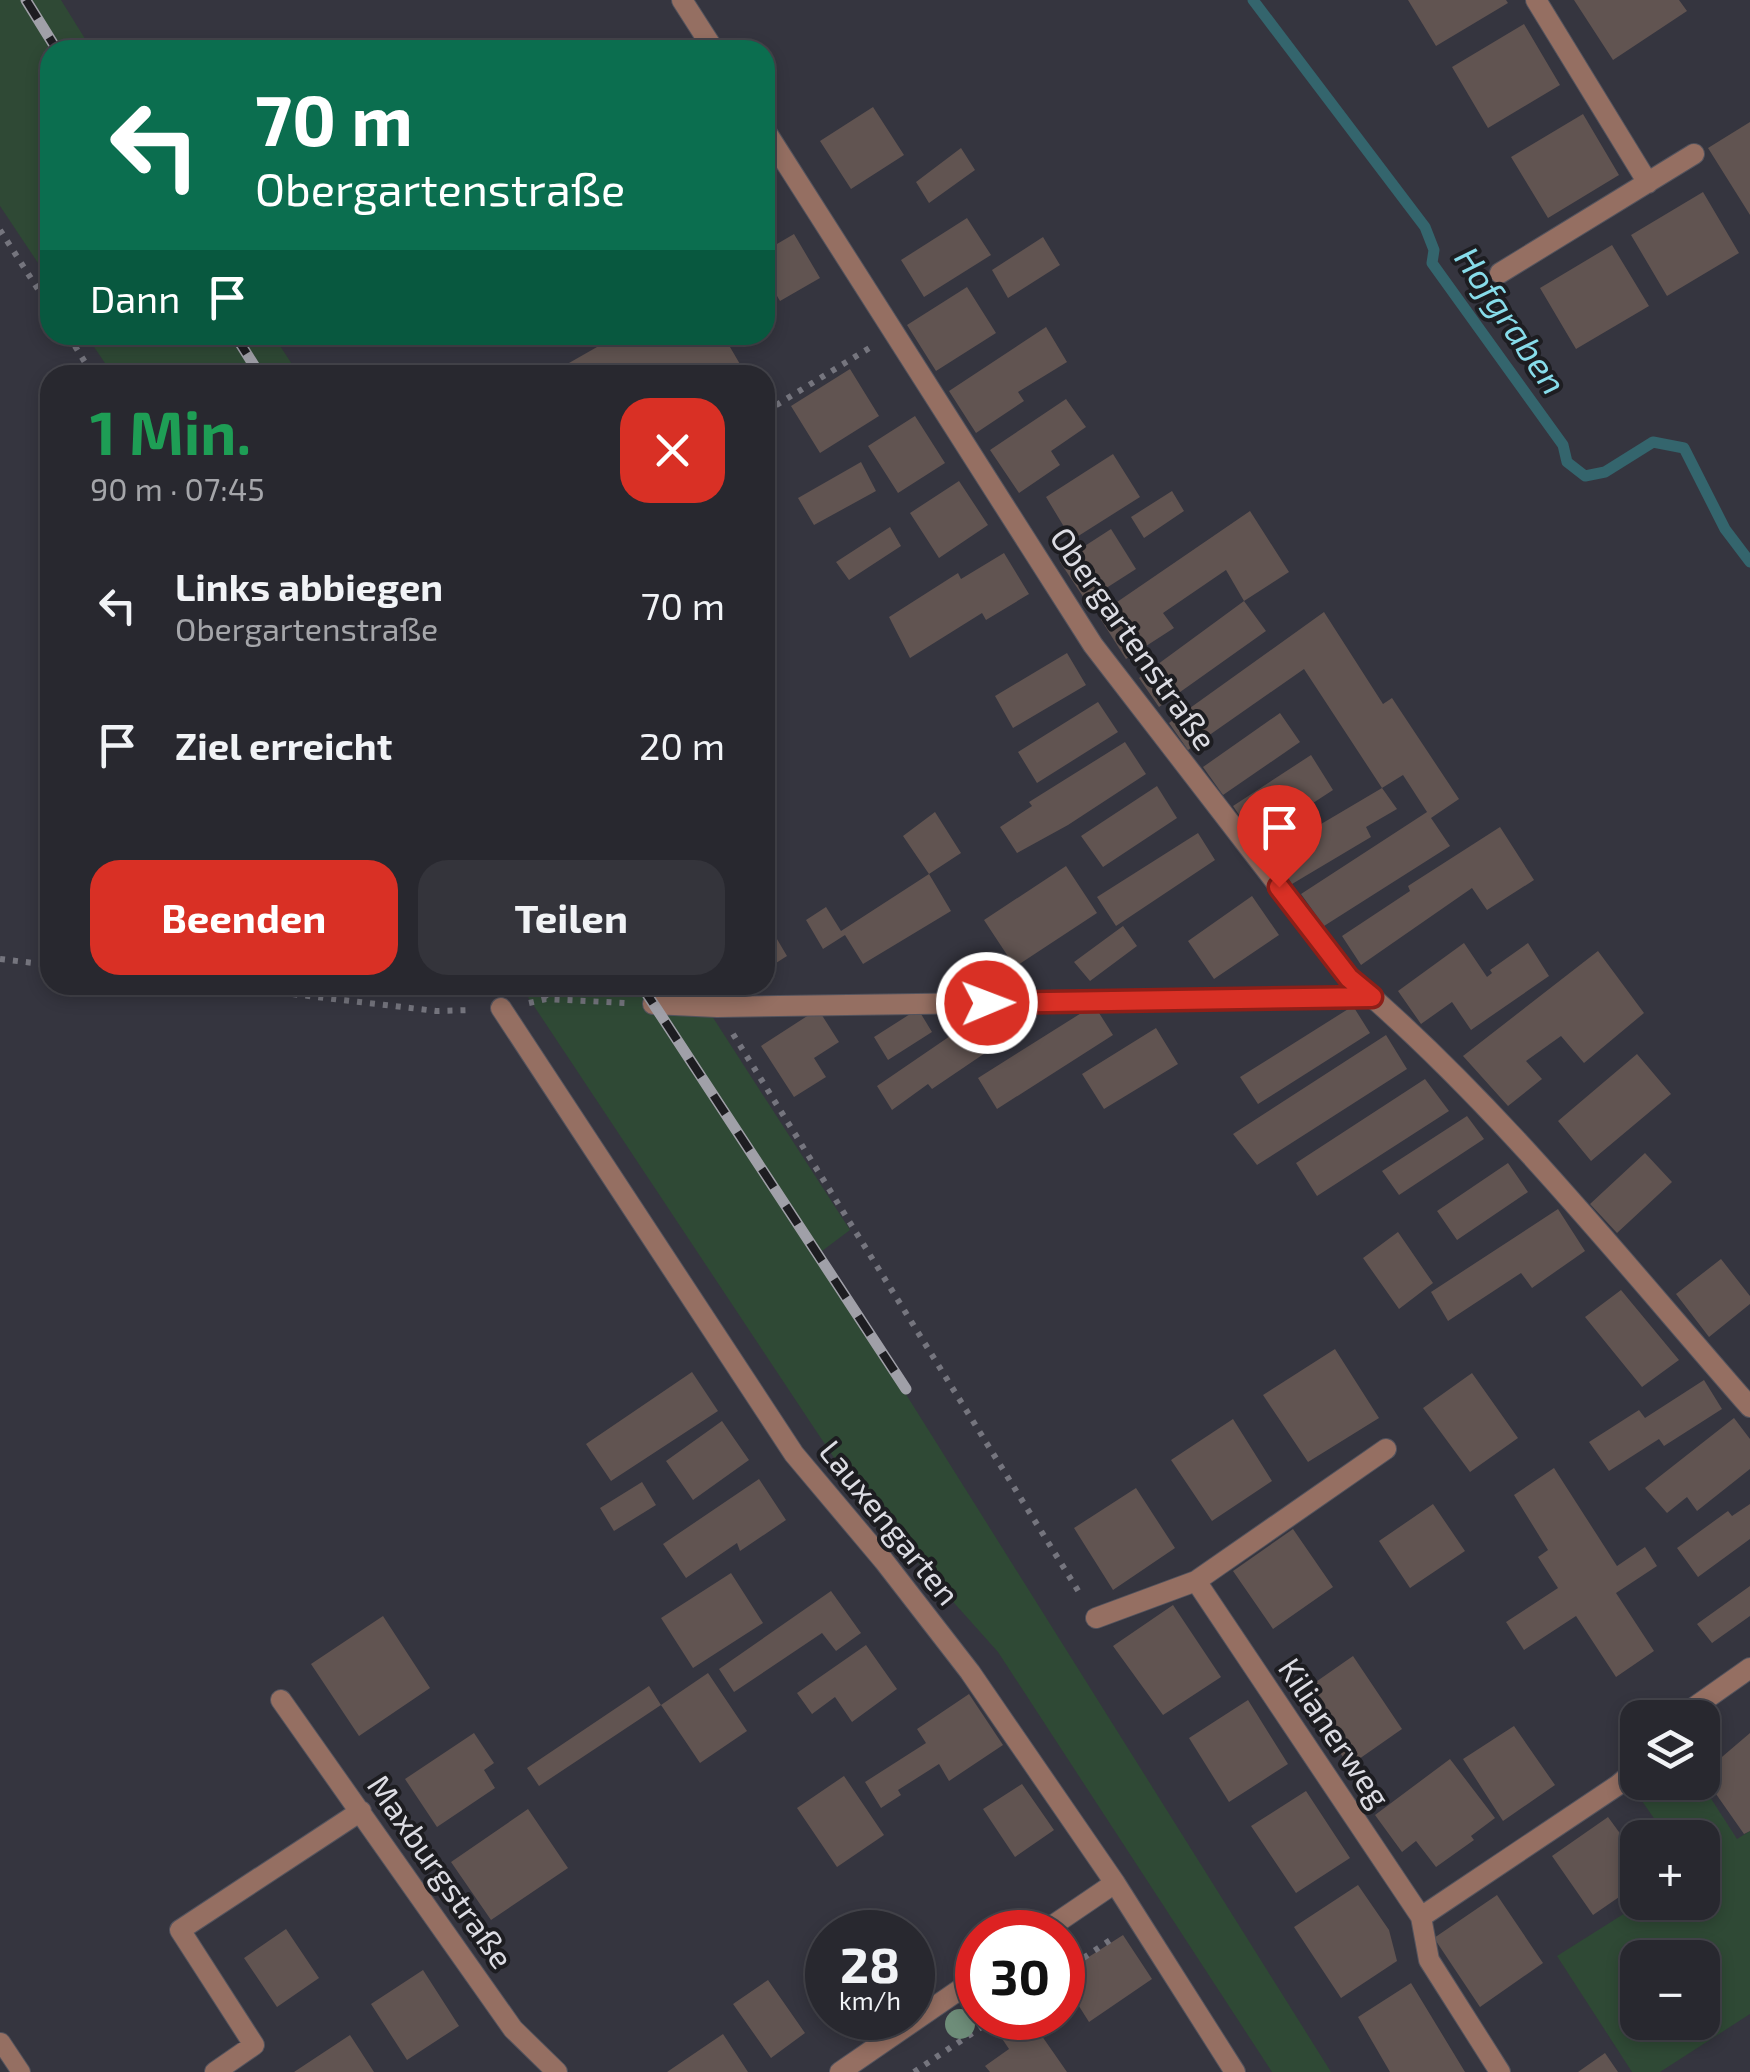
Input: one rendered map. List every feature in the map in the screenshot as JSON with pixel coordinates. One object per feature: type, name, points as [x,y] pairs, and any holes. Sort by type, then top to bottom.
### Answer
[{"type":"street","points":[[682,0],[708,40]]},
{"type":"street","points":[[1536,0],[1648,183]]},
{"type":"street","name":"Obergartenstraße","points":[[775,146],[1093,645],[1349,978],[1526,1152],[1750,1407]]},
{"type":"street","points":[[1500,273],[1694,154]]},
{"type":"street","points":[[653,1004],[717,1007],[1372,997]]},
{"type":"street","name":"Lauxengarten","points":[[501,1008],[794,1454],[970,1672],[1115,1883],[1235,2072]]},
{"type":"street","points":[[1096,1618],[1196,1581],[1386,1449]]},
{"type":"street","name":"Kilianerweg","points":[[1196,1581],[1422,1917]]},
{"type":"street","points":[[1705,1700],[1750,1668]]},
{"type":"street","name":"Maxburgstraße","points":[[281,1700],[513,2029],[558,2072]]},
{"type":"street","points":[[1500,2072],[1428,1960],[1422,1917],[1620,1782]]},
{"type":"street","points":[[215,2072],[254,2046],[180,1930],[361,1810]]},
{"type":"street","points":[[1075,1910],[1115,1883]]},
{"type":"street","points":[[840,2072],[955,1994]]},
{"type":"lane","points":[[1,2042],[21,2072]]},
{"type":"path","points":[[0,230],[40,292]]},
{"type":"path","points":[[775,406],[894,333]]},
{"type":"path","points":[[0,959],[40,964]]},
{"type":"path","points":[[297,995],[436,1012],[501,1008],[546,999],[653,1004]]},
{"type":"path","points":[[544,995],[546,999]]},
{"type":"path","points":[[717,1007],[1096,1618]]},
{"type":"path","points":[[1085,1957],[1139,1921]]},
{"type":"path","points":[[914,2072],[961,2040]]},
{"type":"green space","points":[[0,0],[61,0],[86,40],[40,40],[40,266],[0,206]]},
{"type":"green space","points":[[93,345],[280,345],[292,365],[106,365]]},
{"type":"green space","points":[[527,995],[698,995],[850,1230],[818,1254],[1331,2072],[1272,2072],[998,1652],[862,1500]]},
{"type":"green space","points":[[1641,1800],[1712,1800],[1737,1839],[1750,1831],[1750,2014],[1720,2033],[1720,1940],[1620,1940],[1620,2040],[1710,2040],[1660,2072],[1632,2072],[1557,1956],[1620,1916],[1620,1920],[1720,1920],[1720,1820],[1655,1820]]},
{"type":"building","points":[[1408,0],[1506,0],[1508,3],[1436,46]]},
{"type":"building","points":[[1574,0],[1679,0],[1687,11],[1613,60]]},
{"type":"building","points":[[1524,24],[1560,85],[1488,128],[1452,67]]},
{"type":"building","points":[[873,107],[904,155],[851,189],[820,141]]},
{"type":"building","points":[[1583,114],[1619,175],[1548,218],[1511,157]]},
{"type":"building","points":[[1750,122],[1750,215],[1708,148]]},
{"type":"building","points":[[961,148],[975,170],[929,203],[916,182]]},
{"type":"building","points":[[1703,192],[1739,253],[1667,296],[1631,235]]},
{"type":"building","points":[[967,218],[991,255],[924,297],[901,260]]},
{"type":"building","points":[[794,234],[820,278],[780,301],[775,292],[775,245]]},
{"type":"building","points":[[1043,237],[1060,265],[1008,298],[992,270]]},
{"type":"building","points":[[1612,245],[1649,306],[1576,349],[1540,288]]},
{"type":"building","points":[[967,287],[996,333],[936,371],[907,325]]},
{"type":"building","points":[[1046,327],[1067,362],[1018,392],[1024,401],[976,433],[949,391]]},
{"type":"building","points":[[600,345],[729,345],[740,365],[566,365]]},
{"type":"building","points":[[850,369],[879,416],[820,453],[791,406]]},
{"type":"building","points":[[1066,399],[1086,427],[1051,451],[1060,465],[1019,493],[990,450]]},
{"type":"building","points":[[915,416],[945,463],[898,493],[868,446]]},
{"type":"building","points":[[1113,454],[1140,497],[1072,540],[1046,497]]},
{"type":"building","points":[[861,462],[876,491],[814,525],[798,498]]},
{"type":"building","points":[[959,481],[988,525],[939,558],[910,513]]},
{"type":"building","points":[[1172,491],[1184,511],[1144,538],[1131,517]]},
{"type":"building","points":[[1250,511],[1289,572],[1244,601],[1226,570],[1163,613],[1174,628],[1126,659],[1098,615]]},
{"type":"building","points":[[890,527],[901,546],[849,580],[836,562]]},
{"type":"building","points":[[1111,529],[1136,569],[1086,601],[1060,562]]},
{"type":"building","points":[[1004,553],[1029,594],[986,620],[982,613],[910,658],[889,617],[958,573],[961,579]]},
{"type":"building","points":[[1244,601],[1266,631],[1159,707],[1139,678]]},
{"type":"building","points":[[1324,612],[1383,704],[1392,698],[1459,799],[1431,818],[1450,846],[1324,926],[1301,894],[1427,812],[1403,775],[1382,788],[1304,669],[1188,750],[1169,723]]},
{"type":"building","points":[[1067,653],[1086,685],[1013,728],[995,696]]},
{"type":"building","points":[[1098,702],[1118,732],[1037,783],[1018,752]]},
{"type":"building","points":[[1280,713],[1300,742],[1223,795],[1203,767]]},
{"type":"building","points":[[1125,742],[1146,774],[1017,853],[1000,827],[1032,806],[1029,802]]},
{"type":"building","points":[[1311,755],[1333,790],[1256,840],[1233,806]]},
{"type":"building","points":[[1157,786],[1177,818],[1103,867],[1081,836]]},
{"type":"building","points":[[1382,788],[1397,809],[1366,827],[1371,837],[1292,884],[1272,853]]},
{"type":"building","points":[[935,812],[961,853],[929,874],[903,836]]},
{"type":"building","points":[[1500,827],[1534,880],[1487,910],[1472,888],[1361,965],[1342,936],[1410,891],[1408,886]]},
{"type":"building","points":[[1198,833],[1215,860],[1116,926],[1097,897]]},
{"type":"building","points":[[1066,866],[1097,913],[1015,967],[984,920]]},
{"type":"building","points":[[929,874],[951,911],[863,964],[845,935],[823,949],[806,920],[826,907],[841,931]]},
{"type":"building","points":[[1252,896],[1279,935],[1214,979],[1188,941]]},
{"type":"building","points":[[1123,926],[1137,946],[1090,981],[1074,962]]},
{"type":"building","points":[[775,936],[787,956],[775,964]]},
{"type":"building","points":[[1464,943],[1487,977],[1492,973],[1490,970],[1528,943],[1549,976],[1471,1030],[1452,1002],[1421,1024],[1398,991]]},
{"type":"building","points":[[1598,951],[1644,1013],[1584,1063],[1561,1036],[1526,1061],[1542,1079],[1508,1106],[1463,1056]]},
{"type":"building","points":[[1094,1005],[1113,1035],[997,1109],[978,1078]]},
{"type":"building","points":[[1353,1006],[1370,1033],[1258,1104],[1240,1077]]},
{"type":"building","points":[[818,1009],[839,1042],[814,1058],[826,1077],[794,1097],[761,1046]]},
{"type":"building","points":[[918,1009],[932,1032],[888,1060],[874,1037]]},
{"type":"building","points":[[975,1019],[994,1047],[932,1089],[928,1084],[892,1110],[877,1086]]},
{"type":"building","points":[[1156,1028],[1178,1064],[1104,1109],[1082,1074]]},
{"type":"building","points":[[1386,1035],[1407,1069],[1257,1165],[1233,1134]]},
{"type":"building","points":[[1637,1054],[1671,1094],[1591,1161],[1558,1121]]},
{"type":"building","points":[[1425,1079],[1449,1111],[1317,1196],[1296,1163]]},
{"type":"building","points":[[1467,1116],[1484,1139],[1399,1195],[1382,1171]]},
{"type":"building","points":[[1645,1153],[1672,1182],[1617,1233],[1590,1204]]},
{"type":"building","points":[[1508,1163],[1528,1192],[1457,1240],[1437,1211]]},
{"type":"building","points":[[1558,1209],[1585,1251],[1532,1288],[1521,1273],[1448,1321],[1431,1292]]},
{"type":"building","points":[[1398,1232],[1433,1283],[1399,1309],[1363,1258]]},
{"type":"building","points":[[1721,1259],[1750,1296],[1750,1304],[1709,1337],[1676,1294]]},
{"type":"building","points":[[1621,1290],[1679,1360],[1642,1387],[1585,1317]]},
{"type":"building","points":[[1335,1349],[1379,1418],[1308,1462],[1263,1395]]},
{"type":"building","points":[[692,1372],[718,1411],[611,1481],[586,1444]]},
{"type":"building","points":[[1472,1373],[1518,1438],[1470,1472],[1423,1408]]},
{"type":"building","points":[[1704,1380],[1722,1409],[1664,1446],[1659,1439],[1609,1471],[1589,1442],[1639,1410],[1645,1418]]},
{"type":"building","points":[[1734,1418],[1750,1439],[1750,1469],[1697,1511],[1687,1497],[1667,1513],[1645,1488]]},
{"type":"building","points":[[1233,1419],[1272,1481],[1212,1521],[1171,1460]]},
{"type":"building","points":[[722,1421],[749,1460],[693,1500],[666,1461]]},
{"type":"building","points":[[1554,1468],[1617,1566],[1645,1547],[1657,1566],[1616,1593],[1654,1651],[1616,1677],[1576,1616],[1524,1650],[1506,1622],[1558,1588],[1538,1557],[1548,1550],[1514,1495]]},
{"type":"building","points":[[759,1479],[786,1520],[740,1551],[737,1543],[686,1578],[663,1544]]},
{"type":"building","points":[[642,1482],[656,1505],[614,1531],[600,1508]]},
{"type":"building","points":[[1136,1488],[1175,1548],[1113,1590],[1074,1528]]},
{"type":"building","points":[[1433,1504],[1465,1551],[1410,1588],[1379,1541]]},
{"type":"building","points":[[1750,1504],[1750,1539],[1698,1577],[1677,1548],[1728,1511],[1732,1516]]},
{"type":"building","points":[[1293,1529],[1333,1587],[1273,1629],[1233,1571]]},
{"type":"building","points":[[731,1573],[763,1623],[693,1668],[661,1618]]},
{"type":"building","points":[[1750,1586],[1750,1616],[1712,1643],[1697,1624]]},
{"type":"building","points":[[831,1591],[861,1633],[836,1651],[822,1633],[734,1692],[719,1669]]},
{"type":"building","points":[[1173,1605],[1221,1677],[1163,1715],[1113,1646]]},
{"type":"building","points":[[383,1616],[430,1688],[359,1736],[311,1664]]},
{"type":"building","points":[[866,1645],[897,1689],[852,1722],[835,1697],[812,1714],[797,1693]]},
{"type":"building","points":[[1353,1656],[1402,1729],[1349,1766],[1300,1693]]},
{"type":"building","points":[[708,1673],[747,1731],[700,1763],[661,1705]]},
{"type":"building","points":[[649,1686],[661,1705],[539,1786],[527,1768]]},
{"type":"building","points":[[969,1694],[1003,1745],[949,1781],[939,1764],[898,1790],[901,1795],[881,1808],[865,1782],[926,1743],[917,1729]]},
{"type":"building","points":[[1248,1700],[1288,1764],[1229,1802],[1189,1738]]},
{"type":"building","points":[[1514,1726],[1555,1785],[1503,1821],[1463,1759]]},
{"type":"building","points":[[474,1733],[494,1763],[484,1770],[495,1788],[437,1827],[405,1779]]},
{"type":"building","points":[[1750,1733],[1750,1831],[1744,1834],[1720,1800],[1720,1759]]},
{"type":"building","points":[[1450,1759],[1495,1818],[1471,1836],[1474,1840],[1436,1867],[1416,1841],[1402,1852],[1375,1815]]},
{"type":"building","points":[[844,1776],[884,1835],[837,1867],[797,1808]]},
{"type":"building","points":[[1022,1784],[1054,1830],[1015,1857],[983,1809]]},
{"type":"building","points":[[1306,1791],[1350,1858],[1296,1893],[1251,1826]]},
{"type":"building","points":[[528,1809],[568,1868],[491,1920],[451,1862]]},
{"type":"building","points":[[1608,1817],[1620,1833],[1620,1896],[1593,1915],[1552,1856]]},
{"type":"building","points":[[1358,1885],[1389,1930],[1397,1961],[1341,1998],[1294,1927]]},
{"type":"building","points":[[1497,1895],[1543,1963],[1480,2007],[1434,1938]]},
{"type":"building","points":[[286,1929],[319,1978],[277,2007],[244,1958]]},
{"type":"building","points":[[1123,1935],[1152,1979],[1089,2022],[1085,2016],[1085,1959]]},
{"type":"building","points":[[423,1970],[459,2026],[407,2060],[371,2004]]},
{"type":"building","points":[[768,1980],[805,2033],[771,2058],[733,2004]]},
{"type":"building","points":[[1411,1983],[1465,2072],[1390,2072],[1358,2017]]},
{"type":"building","points":[[723,2034],[748,2072],[667,2072]]},
{"type":"building","points":[[350,2035],[374,2072],[294,2072]]},
{"type":"building","points":[[1003,2040],[1045,2040],[1067,2072],[990,2072],[985,2066],[1009,2049]]},
{"type":"building","points":[[1605,2053],[1618,2072],[1578,2072]]},
{"type":"waterway","name":"Hofgraben","points":[[1253,0],[1425,227],[1434,250],[1432,263],[1563,445],[1567,462],[1585,476],[1605,472],[1653,442],[1684,448],[1725,529],[1750,562]]},
{"type":"railway","points":[[26,0],[51,40]]},
{"type":"railway","points":[[241,345],[254,365]]},
{"type":"railway","points":[[648,995],[906,1389]]},
{"type":"route","points":[[987,1003],[1372,997],[1349,978],[1279,887]]}]
